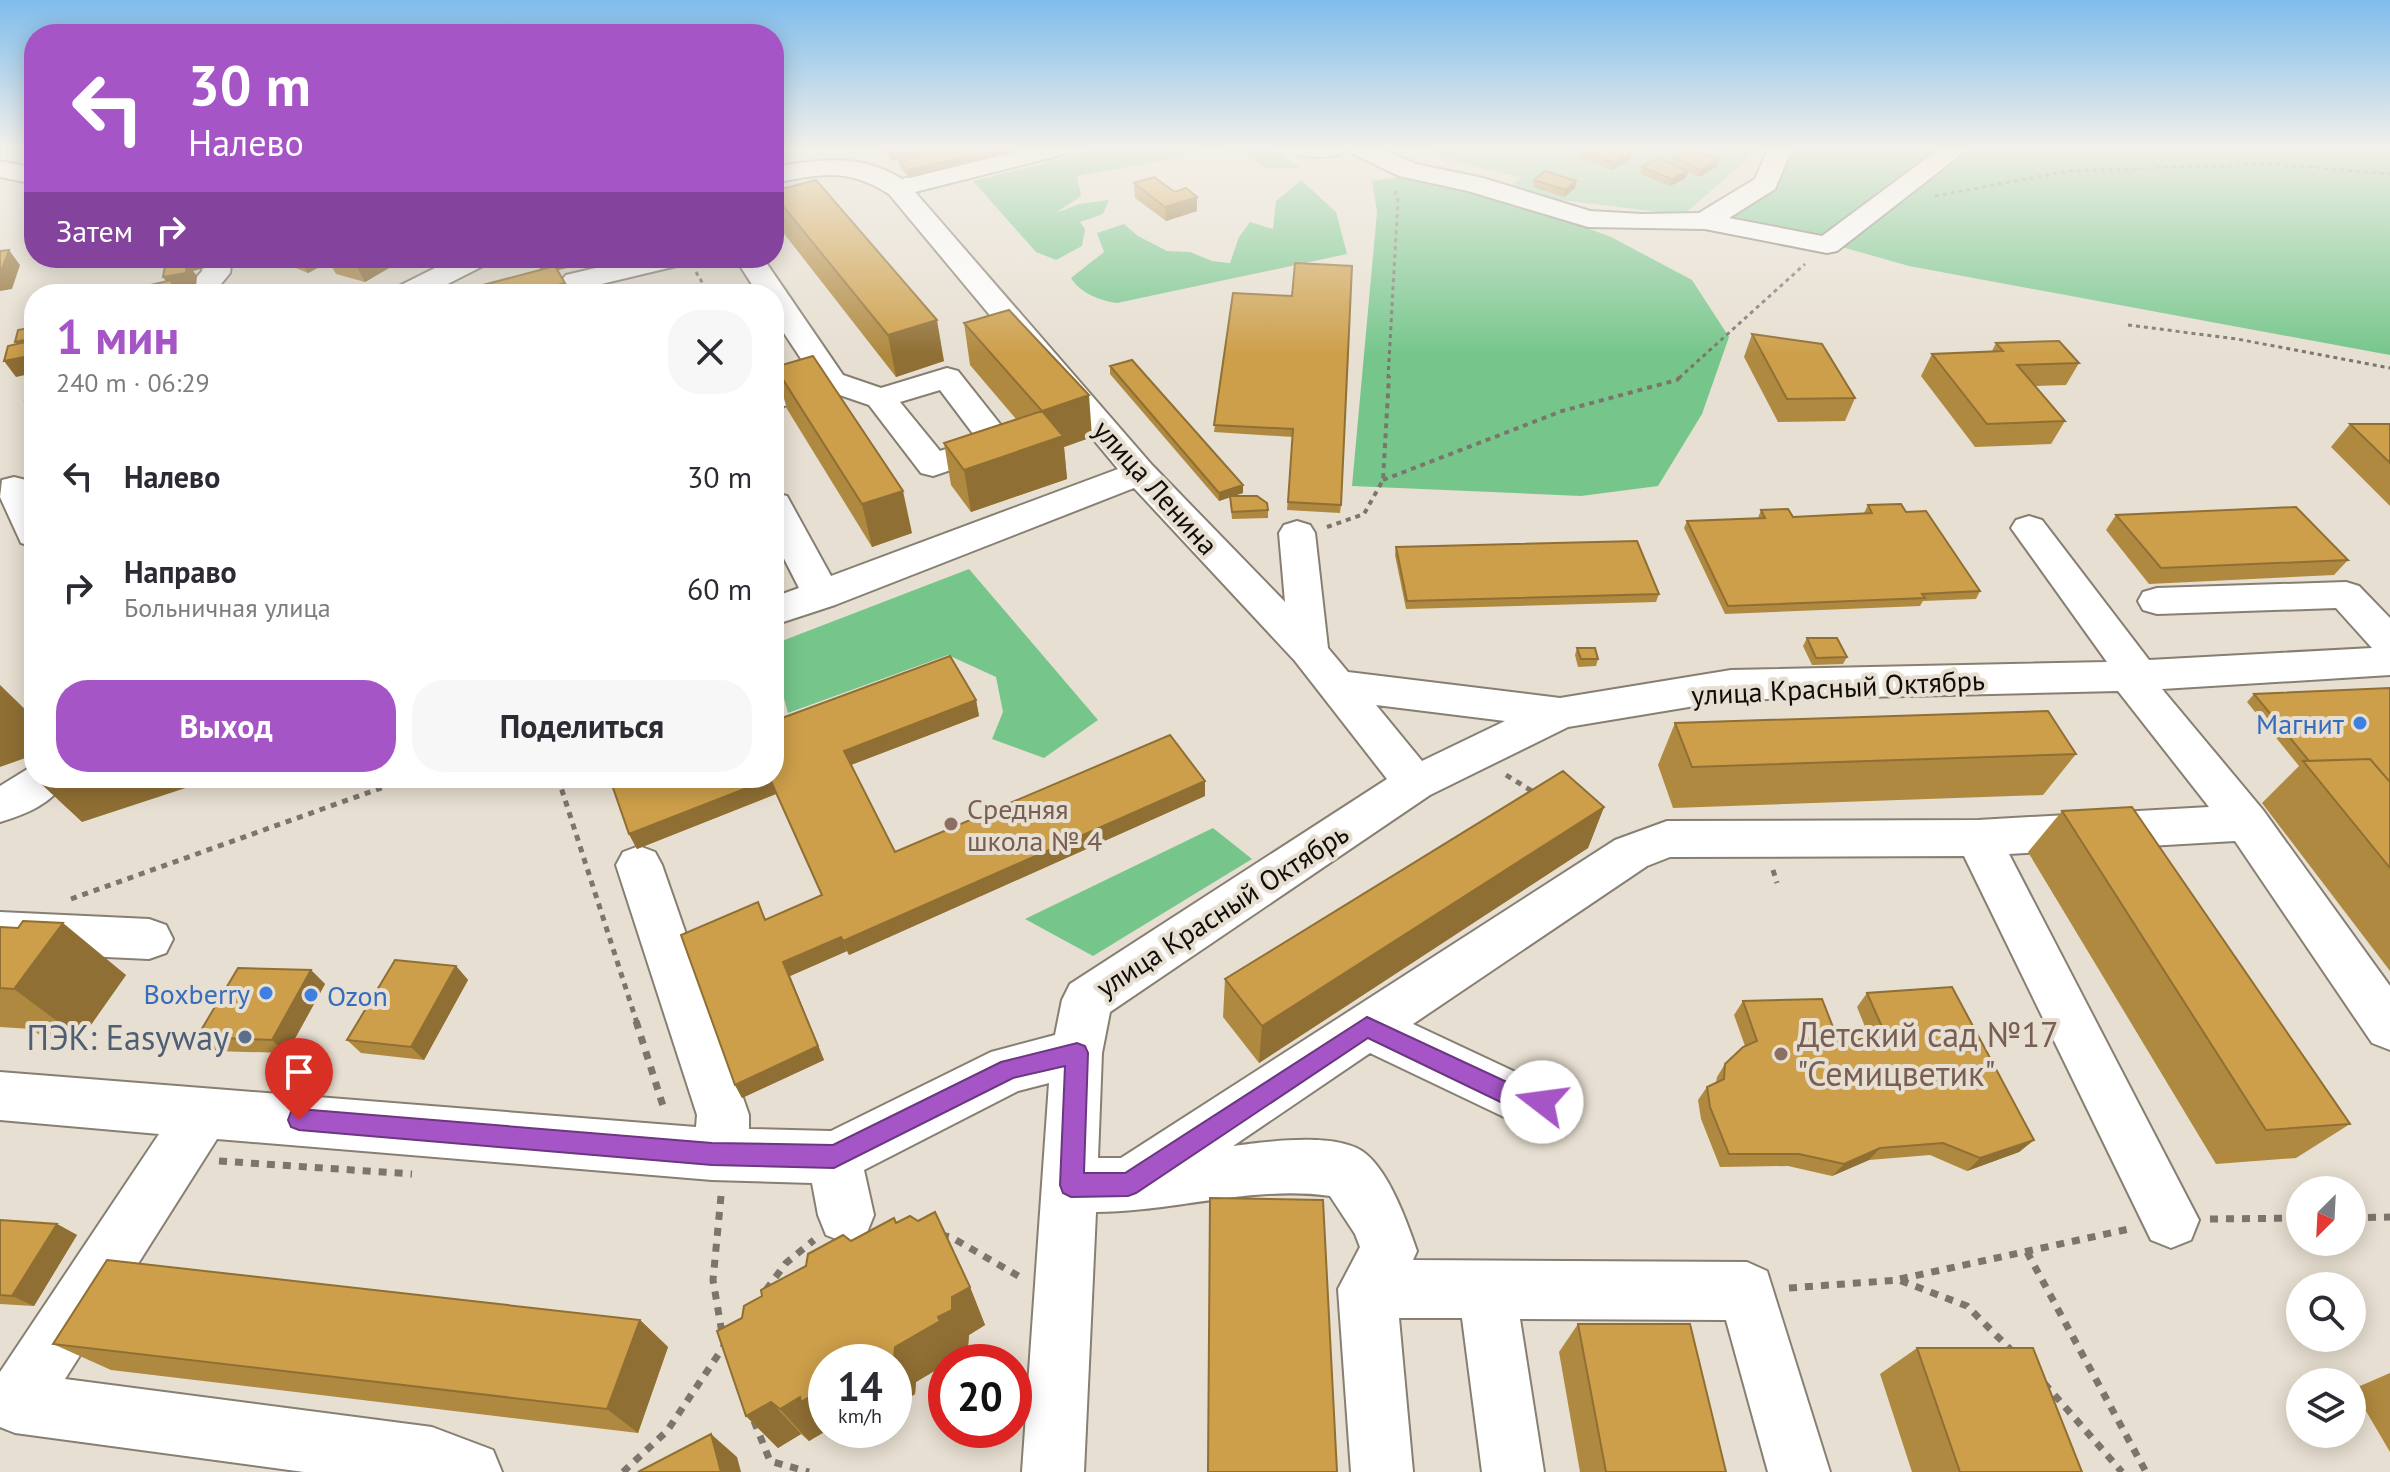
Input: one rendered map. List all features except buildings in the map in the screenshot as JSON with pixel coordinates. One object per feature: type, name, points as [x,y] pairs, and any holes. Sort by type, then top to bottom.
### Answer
[{"type":"street","name":"улица Ленина","points":[[923,218],[1140,473],[1309,651],[1415,783]]},
{"type":"street","points":[[1584,218],[1642,222],[1705,221],[1827,245],[1861,218]]},
{"type":"street","points":[[1705,221],[1710,218]]},
{"type":"street","points":[[425,284],[457,268]]},
{"type":"street","points":[[577,284],[576,281],[632,268]]},
{"type":"street","points":[[784,311],[832,382]]},
{"type":"street","points":[[784,396],[832,382],[880,398]]},
{"type":"street","points":[[784,609],[1140,473]]},
{"type":"street","points":[[16,487],[24,508]]},
{"type":"street","points":[[784,523],[822,596]]},
{"type":"street","points":[[2029,528],[2134,676],[2247,823],[2390,1027]]},
{"type":"street","points":[[1297,533],[1309,651]]},
{"type":"street","points":[[2157,601],[2346,595],[2390,643]]},
{"type":"street","name":"улица Красный Октябрь","points":[[1053,1472],[1077,1053],[1087,1000],[1415,783],[1560,713],[1731,685],[2134,676],[2390,661]]},
{"type":"street","points":[[1336,685],[1560,713]]},
{"type":"street","points":[[0,805],[32,788]]},
{"type":"street","points":[[1128,1185],[1631,853],[1667,839],[1978,838],[2247,823]]},
{"type":"street","points":[[1978,838],[2171,1220]]},
{"type":"street","points":[[639,865],[723,1115],[717,1154]]},
{"type":"street","points":[[0,932],[149,939]]},
{"type":"street","points":[[1367,1027],[1523,1101],[1542,1102]]},
{"type":"street","points":[[0,1096],[189,1135],[834,1157],[1009,1069],[1077,1053]]},
{"type":"street","points":[[189,1135],[7,1415],[432,1458],[471,1472]]},
{"type":"street","points":[[834,1157],[846,1215]]},
{"type":"street","points":[[1071,1185],[1128,1185],[1298,1165],[1346,1172],[1379,1220],[1389,1251],[1367,1289],[1382,1472]]},
{"type":"street","points":[[1367,1289],[1747,1291],[1799,1472]]},
{"type":"street","points":[[1487,1290],[1513,1472]]},
{"type":"path","points":[[1297,533],[1353,522],[1369,511],[1383,480],[1397,218]]},
{"type":"path","points":[[1383,480],[1562,411],[1677,380],[1827,245]]},
{"type":"path","points":[[2128,325],[2237,339],[2390,368]]},
{"type":"path","points":[[1472,753],[1538,795]]},
{"type":"path","points":[[58,903],[381,788]]},
{"type":"path","points":[[561,788],[664,1110]]},
{"type":"path","points":[[189,1135],[419,1175]]},
{"type":"path","points":[[717,1154],[722,1188],[713,1280],[724,1350],[730,1364]]},
{"type":"path","points":[[759,1300],[786,1263],[846,1215]]},
{"type":"path","points":[[2366,1218],[2390,1217]]},
{"type":"path","points":[[1747,1291],[1899,1280],[2171,1220],[2286,1218]]},
{"type":"path","points":[[936,1234],[951,1237],[1023,1279]]},
{"type":"path","points":[[2027,1252],[2146,1472]]},
{"type":"path","points":[[1899,1280],[1967,1306],[2022,1360]]},
{"type":"path","points":[[623,1472],[667,1431],[733,1337]]},
{"type":"path","points":[[2033,1371],[2122,1472]]},
{"type":"path","points":[[747,1406],[770,1461],[809,1472]]},
{"type":"green space","points":[[1006,218],[1092,218],[1080,222],[1085,229],[1082,246],[1056,260],[1036,252]]},
{"type":"green space","points":[[1274,218],[1337,218],[1347,254],[1117,303],[1091,295],[1071,278],[1104,252],[1097,233],[1124,224],[1138,236],[1167,251],[1190,252],[1212,261],[1230,263],[1239,237],[1250,222],[1273,229]]},
{"type":"green space","points":[[1376,218],[1560,218],[1611,237],[1692,280],[1729,337],[1702,414],[1658,486],[1581,496],[1352,486]]},
{"type":"green space","points":[[1739,218],[2390,218],[2390,355],[1909,266]]},
{"type":"green space","points":[[969,569],[1098,720],[1044,758],[992,739],[1003,712],[996,677],[948,655],[788,713],[784,698],[784,640]]},
{"type":"green space","points":[[1213,828],[1252,859],[1093,956],[1025,919]]},
{"type":"place","name":"Магнит","points":[[2360,723]]},
{"type":"place","name":"Средняя школа № 4","points":[[951,824]]},
{"type":"place","name":"Boxberry","points":[[266,993]]},
{"type":"place","name":"Ozon","points":[[311,995]]},
{"type":"place","name":"ПЭК: Easyway","points":[[245,1037]]},
{"type":"place","name":"Детский сад №17 \"Семицветик\"","points":[[1781,1054]]},
{"type":"route","points":[[299,1120],[712,1154],[834,1157],[1009,1069],[1077,1053],[1071,1185],[1128,1185],[1367,1027],[1523,1101],[1542,1102]]}]
